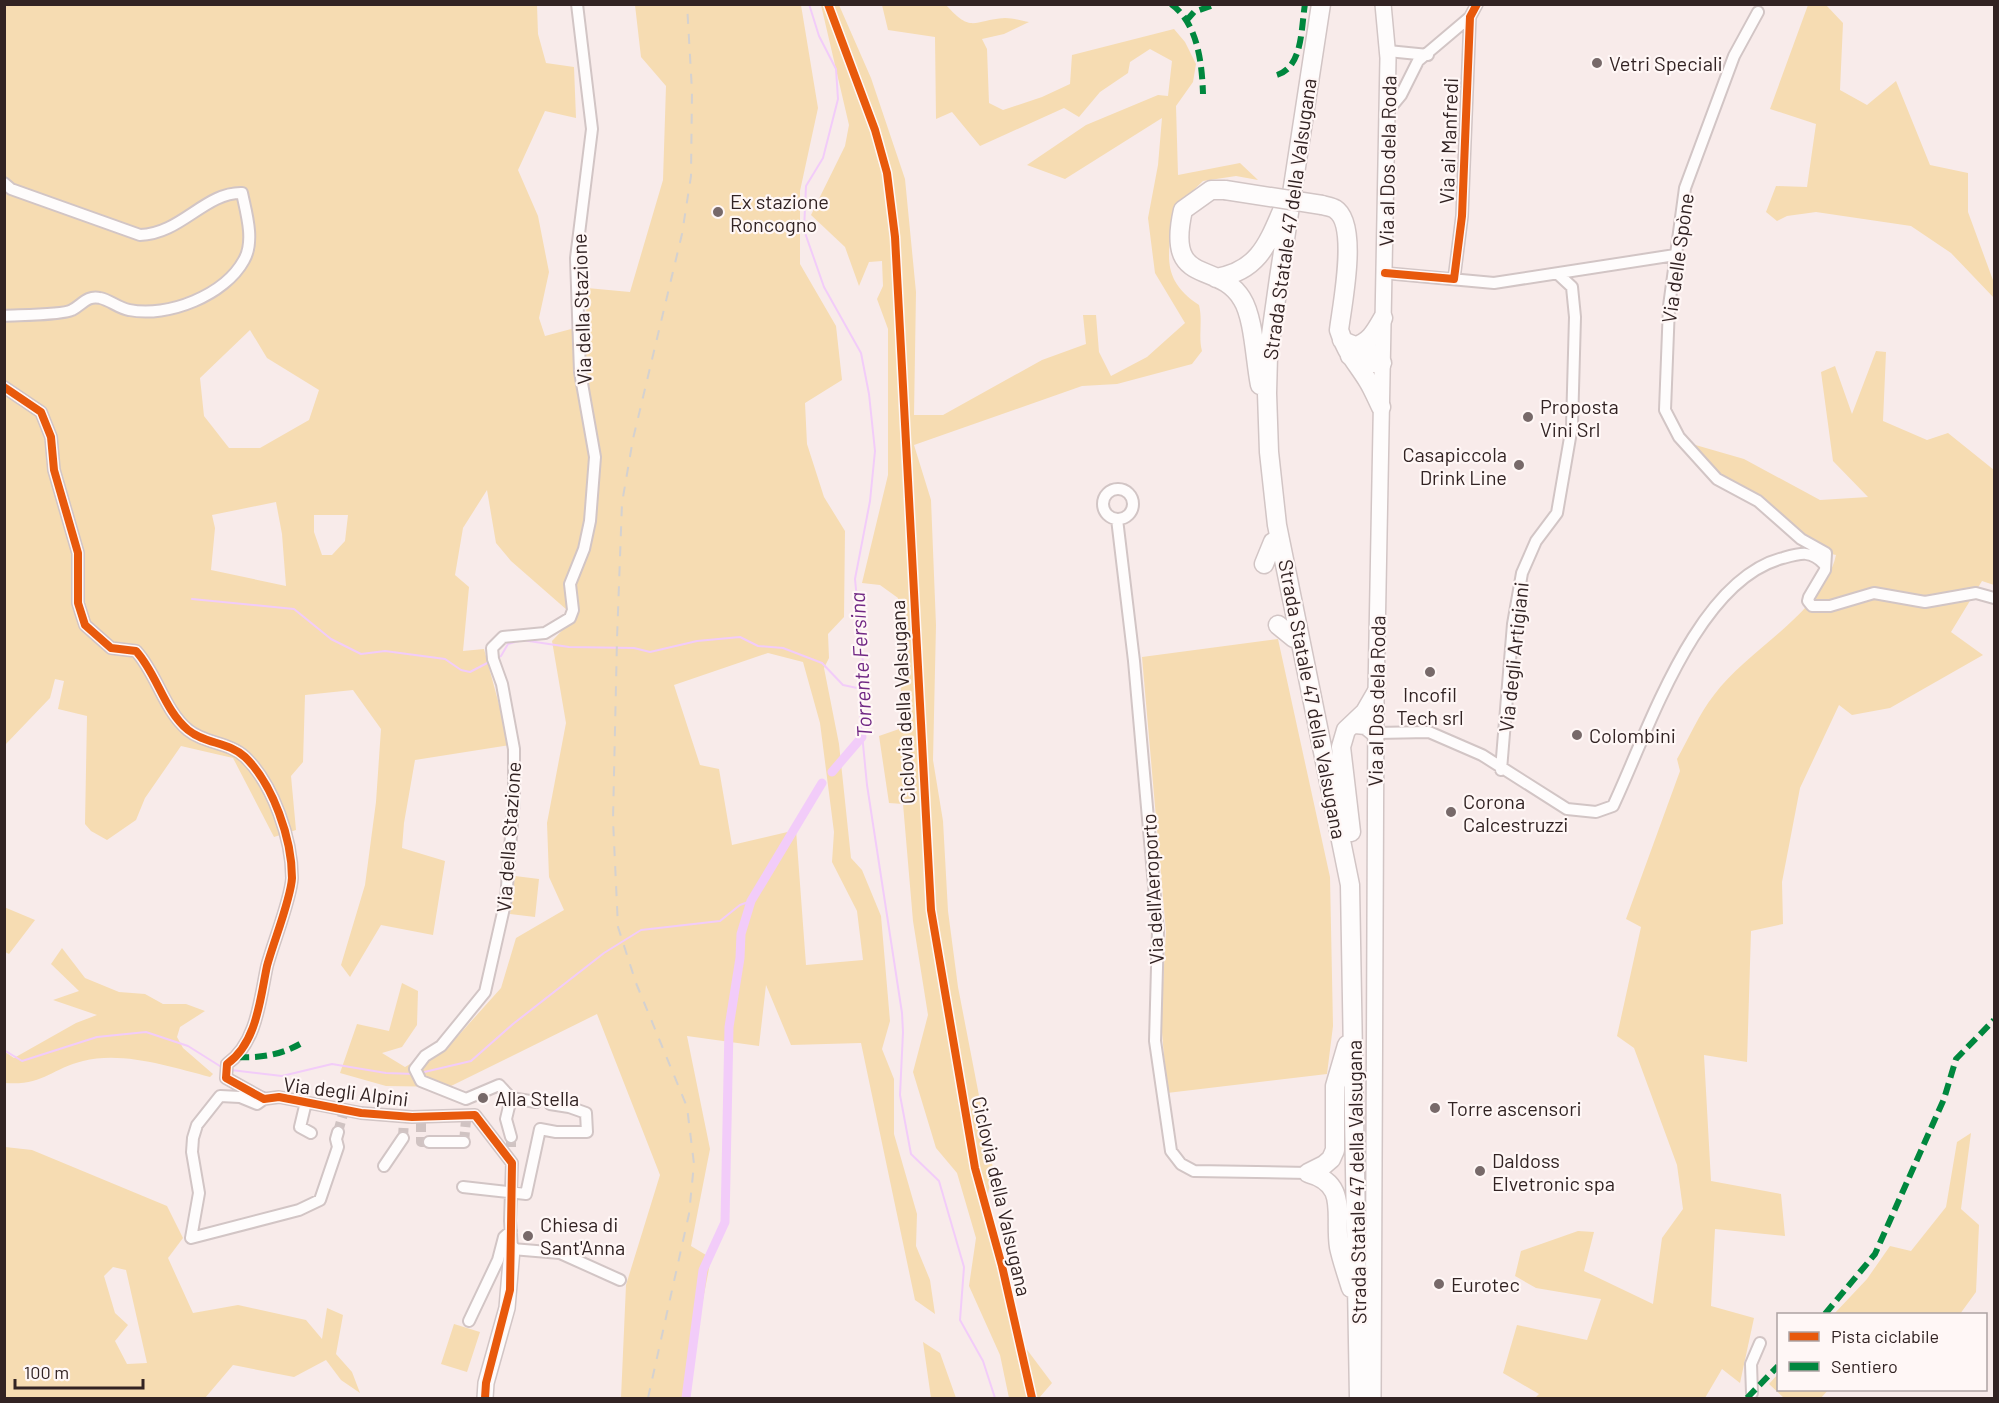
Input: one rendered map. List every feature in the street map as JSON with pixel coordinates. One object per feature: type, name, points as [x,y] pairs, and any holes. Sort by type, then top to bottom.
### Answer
[{"type":"highway","name":"Strada Statale 47 della Valsugana","points":[[1314,4],[1282,210],[1262,393],[1263,450],[1273,542],[1337,843],[1346,939],[1352,1398]]},
{"type":"highway","name":"Strada Statale 47 della Valsugana","points":[[1321,4],[1275,300],[1268,356],[1267,393],[1269,452],[1277,525],[1350,885],[1359,1398]]},
{"type":"highway","points":[[1262,393],[1253,351],[1250,313],[1241,296],[1216,278],[1201,273],[1185,260],[1177,236],[1183,210],[1211,190],[1225,190],[1322,206],[1335,209],[1344,220],[1348,242],[1339,330],[1381,407]]},
{"type":"highway","points":[[1216,278],[1235,275],[1251,265],[1269,242],[1282,210]]},
{"type":"highway","points":[[1348,348],[1365,344],[1374,335],[1383,318]]},
{"type":"highway","points":[[1348,348],[1366,348],[1382,363]]},
{"type":"highway","points":[[1264,564],[1273,542]]},
{"type":"highway","points":[[1278,625],[1294,638]]},
{"type":"highway","points":[[1350,885],[1351,837],[1341,747],[1346,730],[1355,724],[1376,693]]},
{"type":"highway","points":[[1355,724],[1366,725],[1376,733]]},
{"type":"highway","points":[[1308,1173],[1331,1160],[1335,1150],[1335,1086],[1347,1045]]},
{"type":"highway","points":[[1308,1173],[1323,1177],[1336,1193],[1339,1246],[1351,1288]]},
{"type":"main road","name":"Via al Dos dela Roda","points":[[1373,1398],[1376,693],[1388,51],[1383,4]]},
{"type":"main road","points":[[485,1398],[486,1383],[507,1308],[512,1249]]},
{"type":"street","name":"Via della Stazione","points":[[466,1099],[421,1081],[415,1069],[425,1056],[441,1046],[485,992],[506,899],[507,861],[514,798],[514,749],[502,684],[493,659],[492,648],[503,637],[545,633],[570,618],[573,610],[570,584],[584,549],[590,521],[595,457],[580,372],[576,258],[592,129],[578,4]]},
{"type":"street","name":"Via ai Manfredi","points":[[1387,112],[1401,95],[1408,76],[1418,61],[1428,55],[1470,17],[1477,4]]},
{"type":"street","name":"Via delle Spòne","points":[[1758,12],[1734,56],[1685,189],[1675,255],[1665,357],[1665,410],[1679,437],[1717,479],[1758,501],[1802,539],[1826,553],[1824,564]]},
{"type":"street","name":"Via ai Manfredi","points":[[1454,279],[1462,216],[1470,17]]},
{"type":"street","name":"Via ai Manfredi","points":[[1388,51],[1428,55]]},
{"type":"street","points":[[4,183],[10,189],[140,235],[156,235],[230,192],[242,193],[249,242],[244,260],[210,294],[180,306],[165,310],[130,310],[114,306],[100,298],[86,299],[71,311],[4,316]]},
{"type":"street","points":[[1385,273],[1494,283],[1675,255]]},
{"type":"street","name":"Via degli Artigiani","points":[[1501,770],[1513,624],[1522,573],[1536,541],[1557,513],[1572,426],[1575,317],[1572,287],[1558,274]]},
{"type":"street","name":"Via degli Alpini","points":[[4,387],[41,412],[51,436],[54,470],[78,553],[78,603],[85,625],[111,648],[136,651],[147,663],[166,700],[188,730],[202,738],[224,744],[245,757],[278,804],[292,879],[268,965],[257,1017],[237,1057],[226,1069],[241,1088],[264,1099]]},
{"type":"street","name":"Via dell'Aeroporto","points":[[1117,519],[1134,661],[1158,931],[1155,1041],[1171,1151],[1181,1164],[1194,1171],[1308,1173]]},
{"type":"street","name":"Via degli Artigiani","points":[[1376,733],[1429,732],[1482,755],[1501,770],[1567,809],[1596,812],[1613,806],[1676,664],[1703,623],[1739,583],[1763,563],[1804,552],[1816,556],[1824,564]]},
{"type":"street","points":[[1824,564],[1825,570],[1808,601],[1815,607],[1854,600],[1874,593],[1925,602],[1976,592],[1995,598]]},
{"type":"street","points":[[512,1163],[475,1115],[465,1117],[466,1099],[499,1085],[511,1098],[536,1102]]},
{"type":"street","name":"Via degli Alpini","points":[[338,1132],[336,1139],[338,1147],[320,1200],[299,1210],[191,1238],[199,1193],[192,1152],[197,1125],[220,1096],[240,1097],[257,1104],[264,1099],[279,1097],[306,1101],[343,1112],[404,1118],[465,1117]]},
{"type":"street","points":[[511,1098],[506,1119],[512,1163],[512,1249],[560,1253],[620,1280]]},
{"type":"street","points":[[306,1101],[300,1127],[311,1133]]},
{"type":"street","points":[[463,1187],[526,1194],[540,1129],[556,1132],[587,1132],[586,1113],[550,1104]]},
{"type":"street","points":[[384,1166],[403,1138]]},
{"type":"street","points":[[429,1142],[464,1142]]},
{"type":"street","points":[[469,1321],[478,1307],[498,1260],[504,1237],[511,1231]]},
{"type":"street","points":[[1752,1394],[1751,1364],[1760,1342]]},
{"type":"shaded area","points":[[5,5],[537,5],[538,34],[546,63],[574,67],[576,118],[545,111],[518,170],[538,216],[549,272],[539,318],[545,336],[586,325],[587,288],[630,292],[663,180],[666,86],[641,57],[635,5],[801,5],[818,108],[800,191],[800,264],[836,326],[842,380],[805,403],[807,444],[824,497],[845,531],[844,617],[828,634],[829,658],[824,668],[839,744],[851,858],[862,870],[881,916],[890,1021],[882,1049],[894,1079],[894,1134],[917,1214],[916,1246],[930,1280],[935,1314],[915,1300],[861,1043],[791,1045],[766,985],[759,1046],[687,1036],[710,1149],[691,1246],[711,1258],[684,1398],[621,1398],[626,1285],[660,1175],[597,1014],[449,1087],[386,1086],[340,1073],[357,1024],[389,1031],[402,983],[418,991],[417,1025],[402,1047],[382,1053],[405,1067],[458,1036],[501,988],[516,938],[564,910],[549,877],[547,823],[566,723],[552,641],[575,617],[511,561],[496,543],[487,490],[463,528],[455,575],[469,587],[463,651],[484,649],[510,745],[415,760],[402,848],[445,861],[433,935],[381,925],[350,977],[341,965],[365,885],[376,802],[381,729],[353,690],[305,695],[303,762],[291,776],[296,830],[274,837],[233,758],[181,746],[145,798],[136,820],[107,840],[91,831],[85,824],[87,716],[58,709],[64,681],[55,679],[50,698],[5,745]],"holes":[[[250,330],[267,358],[319,390],[309,420],[260,448],[229,448],[204,416],[200,378]],[[276,502],[282,534],[286,586],[211,570],[215,528],[212,515]],[[314,515],[348,515],[345,541],[332,555],[322,555],[314,532]],[[768,653],[803,662],[820,723],[834,832],[832,862],[857,911],[863,960],[806,965],[796,830],[732,845],[719,769],[700,765],[674,685]]]},
{"type":"shaded area","points":[[821,5],[839,5],[871,78],[905,179],[916,292],[914,415],[943,415],[1042,360],[1086,344],[1083,315],[1096,315],[1099,352],[1111,376],[1147,357],[1185,323],[1155,273],[1148,218],[1158,165],[1162,118],[1065,179],[1027,165],[1086,125],[1158,95],[1168,96],[1172,61],[1150,49],[1130,62],[1128,73],[1100,92],[1079,117],[1064,108],[980,146],[952,112],[936,119],[935,37],[888,30],[882,5],[946,5],[962,20],[973,23],[1005,18],[1029,22],[1004,34],[982,39],[987,49],[989,103],[1003,110],[1042,97],[1070,84],[1072,55],[1174,29],[1185,42],[1196,64],[1193,82],[1176,106],[1178,175],[1240,163],[1258,180],[1236,176],[1203,181],[1175,208],[1169,262],[1177,284],[1199,305],[1200,311],[1202,351],[1192,364],[1117,384],[1082,386],[914,445],[931,500],[936,625],[933,760],[943,821],[948,911],[958,987],[993,1168],[988,1194],[994,1234],[1022,1343],[1052,1383],[1039,1398],[1009,1398],[1000,1355],[969,1286],[976,1238],[957,1173],[936,1148],[913,1072],[928,1015],[913,921],[903,804],[889,803],[879,736],[902,728],[897,630],[898,598],[880,585],[862,583],[888,475],[888,329],[877,299],[883,286],[882,261],[869,262],[859,286],[845,247],[811,215],[845,146],[849,125]]},
{"type":"shaded area","points":[[1808,5],[1826,5],[1843,23],[1840,90],[1867,105],[1896,81],[1930,165],[1968,173],[1968,212],[1994,283],[1994,298],[1951,253],[1911,226],[1816,212],[1787,216],[1777,221],[1766,212],[1776,186],[1807,187],[1816,124],[1770,109]]},
{"type":"shaded area","points":[[1876,351],[1886,352],[1883,421],[1927,440],[1948,433],[1994,470],[1994,585],[1982,581],[1951,632],[1983,655],[1890,708],[1852,715],[1839,705],[1800,788],[1782,882],[1783,924],[1751,931],[1747,1062],[1704,1055],[1711,1181],[1781,1194],[1785,1236],[1715,1229],[1711,1306],[1754,1318],[1740,1383],[1722,1369],[1705,1398],[1535,1398],[1539,1394],[1503,1373],[1517,1325],[1587,1340],[1601,1299],[1536,1288],[1515,1276],[1521,1251],[1578,1231],[1594,1232],[1584,1271],[1653,1304],[1662,1238],[1683,1209],[1677,1165],[1634,1048],[1617,1036],[1641,927],[1626,919],[1680,771],[1677,759],[1714,695],[1728,678],[1801,613],[1828,576],[1836,555],[1801,547],[1715,470],[1692,444],[1744,459],[1820,500],[1868,497],[1833,461],[1821,372],[1835,366],[1852,414]]},
{"type":"shaded area","points":[[1278,639],[1330,877],[1333,1026],[1327,1074],[1167,1093],[1161,1020],[1166,932],[1142,657]]},
{"type":"shaded area","points":[[515,876],[539,879],[535,917],[510,914]]},
{"type":"shaded area","points":[[4,907],[35,920],[9,954],[5,952]]},
{"type":"shaded area","points":[[62,948],[85,978],[119,992],[145,994],[163,1004],[186,1004],[205,1011],[180,1027],[177,1037],[183,1048],[213,1074],[210,1077],[130,1059],[98,1058],[72,1064],[28,1082],[5,1083],[5,1052],[14,1058],[76,1023],[97,1015],[53,1000],[79,991],[51,964]]},
{"type":"shaded area","points":[[1971,1133],[1961,1209],[1979,1225],[1976,1292],[1961,1313],[1835,1313],[1867,1279],[1890,1246],[1911,1251],[1946,1207],[1957,1142]]},
{"type":"shaded area","points":[[5,1147],[32,1150],[167,1206],[183,1238],[168,1258],[193,1313],[238,1305],[306,1320],[322,1339],[327,1308],[343,1315],[336,1354],[352,1372],[360,1393],[341,1380],[326,1360],[294,1377],[233,1365],[205,1398],[5,1398]],"holes":[[[113,1267],[126,1270],[147,1363],[127,1364],[115,1341],[128,1325],[115,1313],[104,1276]]]},
{"type":"shaded area","points":[[454,1324],[480,1332],[467,1372],[441,1364]]},
{"type":"shaded area","points":[[923,1342],[940,1353],[956,1398],[931,1398]]},
{"type":"shaded area","points":[[1777,1375],[1777,1391],[1827,1391],[1821,1398],[1784,1398],[1769,1384]]},
{"type":"waterway","name":"Torrente Fersina","points":[[809,4],[819,36],[836,69],[838,99],[823,158],[806,186],[804,230],[824,287],[861,353],[869,394],[875,451],[870,501],[855,579],[863,663],[859,703],[867,785],[902,1013],[900,1095],[911,1154],[939,1181],[964,1267],[960,1320],[983,1361],[995,1398]]},
{"type":"waterway","points":[[192,599],[294,609],[331,639],[361,654],[385,651],[445,659],[461,670],[470,672],[491,661]]},
{"type":"waterway","points":[[496,659],[501,656],[508,644],[522,640],[569,647],[634,648],[650,652],[697,641],[740,637],[758,646],[783,648],[822,663],[843,685],[862,689]]},
{"type":"waterway","points":[[832,772],[862,737]]},
{"type":"waterway","points":[[686,1398],[703,1270],[725,1222],[729,1027],[740,958],[741,934],[751,901],[822,783]]},
{"type":"waterway","points":[[420,1073],[471,1061],[513,1024],[604,953],[641,930],[720,921],[740,905],[751,901]]},
{"type":"waterway","points":[[4,1050],[22,1061],[97,1037],[146,1032],[188,1046],[223,1068]]},
{"type":"waterway","points":[[231,1070],[282,1076],[332,1064],[386,1073],[415,1074]]},
{"type":"tunnel","points":[[338,1132],[343,1114]]},
{"type":"tunnel","points":[[403,1138],[404,1120]]},
{"type":"tunnel","points":[[464,1142],[466,1120]]},
{"type":"tunnel","points":[[421,1122],[421,1142],[429,1142]]},
{"type":"tunnel","points":[[511,1137],[511,1148]]},
{"type":"railway","points":[[648,1398],[689,1214],[694,1164],[687,1107],[636,983],[618,927],[613,820],[617,639],[622,503],[633,439],[682,234],[691,176],[692,91],[687,4]]},
{"type":"marked path","points":[[1171,4],[1180,12],[1193,33],[1200,57],[1203,94]]},
{"type":"marked path","points":[[1186,21],[1194,12],[1216,4]]},
{"type":"marked path","points":[[1277,75],[1286,71],[1296,55],[1305,4]]},
{"type":"marked path","points":[[1826,1313],[1875,1254],[1944,1099],[1956,1059],[1994,1020]]},
{"type":"marked path","points":[[237,1057],[270,1055],[300,1044]]},
{"type":"marked path","points":[[1747,1398],[1777,1367]]},
{"type":"cycle path","name":"Ciclovia della Valsugana","points":[[828,4],[875,130],[887,173],[895,237],[931,910],[975,1168],[1002,1266],[1032,1398]]},
{"type":"cycle path","points":[[1385,273],[1454,279],[1462,216],[1470,17],[1477,4]]},
{"type":"cycle path","points":[[4,387],[41,412],[51,437],[54,470],[78,553],[78,603],[85,625],[111,648],[136,651],[150,670],[173,712],[188,730],[202,738],[232,748],[245,757],[264,782],[285,830],[292,878],[289,897],[267,966],[256,1020],[245,1044],[227,1064],[226,1078],[264,1099],[279,1097],[361,1113],[412,1117],[475,1115],[512,1163],[510,1290],[486,1383],[485,1398]]},
{"type":"place","name":"Vetri Speciali","points":[[1597,63]]},
{"type":"place","name":"Ex stazione Roncogno","points":[[718,212]]},
{"type":"place","name":"Proposta Vini Srl","points":[[1528,417]]},
{"type":"place","name":"Casapiccola Drink Line","points":[[1519,465]]},
{"type":"place","name":"Incofil Tech srl","points":[[1430,672]]},
{"type":"place","name":"Colombini","points":[[1577,735]]},
{"type":"place","name":"Corona Calcestruzzi","points":[[1451,812]]},
{"type":"place","name":"Alla Stella","points":[[483,1098]]},
{"type":"place","name":"Torre ascensori","points":[[1435,1108]]},
{"type":"place","name":"Daldoss Elvetronic spa","points":[[1480,1171]]},
{"type":"place","name":"Chiesa di Sant'Anna","points":[[528,1236]]},
{"type":"place","name":"Eurotec","points":[[1439,1284]]}]
